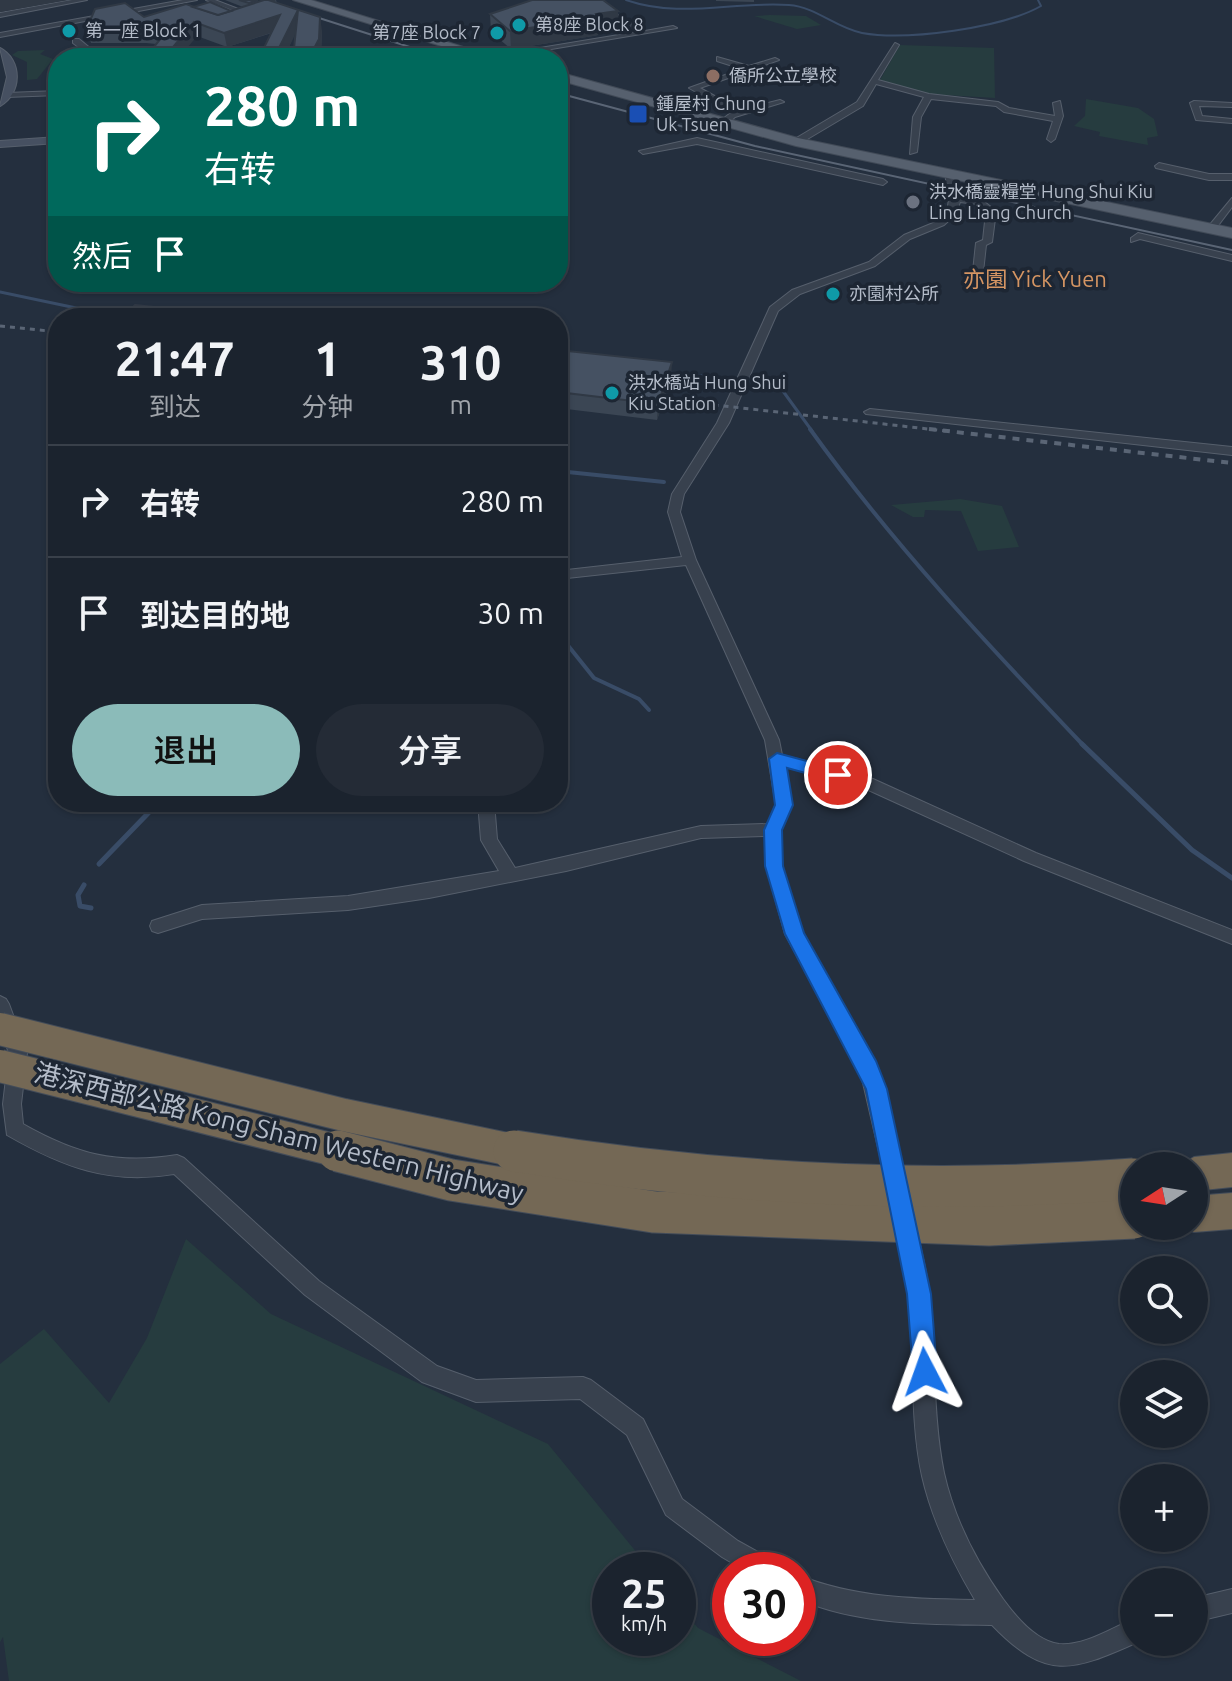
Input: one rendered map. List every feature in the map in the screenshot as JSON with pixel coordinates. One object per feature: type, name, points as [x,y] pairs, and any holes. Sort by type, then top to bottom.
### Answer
[{"type":"highway","name":"港深西部公路 Kong Sham Western Highway","points":[[0,1029],[417,1132],[539,1156],[656,1173],[764,1181],[980,1187],[1120,1180]]},
{"type":"highway","name":"港深西部公路 Kong Sham Western Highway","points":[[0,1066],[451,1180],[639,1210],[989,1225],[1120,1219]]},
{"type":"highway","points":[[1208,1173],[1232,1170]]},
{"type":"highway","points":[[1208,1213],[1232,1211]]},
{"type":"main road","points":[[293,2],[456,48]]},
{"type":"main road","points":[[293,2],[438,48]]},
{"type":"main road","points":[[568,79],[720,126],[754,144],[789,143],[1216,237]]},
{"type":"main road","points":[[568,86],[955,184],[1216,237]]},
{"type":"street","points":[[16,0],[24,10]]},
{"type":"street","points":[[0,15],[84,0]]},
{"type":"street","points":[[0,35],[194,0]]},
{"type":"street","points":[[209,0],[250,15]]},
{"type":"street","points":[[154,1],[184,12]]},
{"type":"street","points":[[604,9],[644,33]]},
{"type":"street","points":[[235,19],[259,12]]},
{"type":"street","points":[[552,48],[673,28]]},
{"type":"street","points":[[76,41],[85,48]]},
{"type":"street","points":[[789,143],[850,112],[867,97],[895,45]]},
{"type":"street","points":[[0,51],[13,67],[3,99],[48,94]]},
{"type":"street","points":[[720,59],[750,69]]},
{"type":"street","points":[[739,113],[693,88],[775,60]]},
{"type":"street","points":[[874,81],[929,96],[988,102],[1007,110],[1058,119]]},
{"type":"street","points":[[913,152],[917,117],[929,96]]},
{"type":"street","points":[[720,126],[739,113],[780,102]]},
{"type":"street","points":[[1051,139],[1058,119],[1057,103]]},
{"type":"street","points":[[1232,105],[1194,103],[1199,118],[1232,121]]},
{"type":"street","points":[[0,144],[48,141]]},
{"type":"street","points":[[643,151],[697,141],[754,144],[883,182]]},
{"type":"street","points":[[1159,166],[1209,177],[1232,177]]},
{"type":"street","points":[[955,184],[951,214],[941,223],[907,237],[872,264],[796,292],[774,309],[723,423],[678,494],[674,512],[690,560],[777,759],[784,805],[773,830],[774,866],[794,934],[869,1068],[876,1089],[919,1294],[930,1448],[939,1497],[963,1554],[996,1613],[1026,1643],[1057,1656],[1090,1651],[1120,1637]]},
{"type":"street","points":[[954,199],[979,202],[991,211],[987,243],[981,243],[977,281]]},
{"type":"street","points":[[1216,237],[1229,206]]},
{"type":"street","points":[[1134,240],[1138,236],[1216,237]]},
{"type":"street","points":[[1216,237],[1232,258]]},
{"type":"street","points":[[870,412],[1232,451]]},
{"type":"street","points":[[568,574],[690,560]]},
{"type":"street","points":[[777,759],[868,783],[1030,857],[1232,937]]},
{"type":"street","points":[[487,812],[489,840],[510,875]]},
{"type":"street","points":[[158,926],[202,912],[348,903],[510,875],[701,832],[773,830]]},
{"type":"street","points":[[0,1004],[18,1053],[12,1104],[14,1129],[57,1155],[119,1171],[177,1164],[312,1288],[430,1374],[476,1391],[583,1388],[635,1427],[674,1507],[735,1552]]},
{"type":"street","points":[[816,1597],[933,1612],[996,1613]]},
{"type":"street","points":[[1208,1607],[1232,1601]]},
{"type":"green space","points":[[754,16],[806,16],[821,25],[797,29]]},
{"type":"green space","points":[[900,45],[994,48],[995,98],[927,94],[880,80]]},
{"type":"green space","points":[[45,50],[40,54],[48,57],[48,65],[37,79],[27,80],[27,62],[12,55],[18,51]]},
{"type":"green space","points":[[1086,99],[1138,108],[1154,119],[1158,136],[1147,138],[1148,145],[1099,136],[1100,132],[1074,126],[1085,116]]},
{"type":"green space","points":[[960,499],[1002,506],[1019,547],[978,551],[961,511],[925,510],[924,517],[913,517],[891,505]]},
{"type":"green space","points":[[186,1239],[271,1314],[548,1444],[636,1552],[592,1552],[592,1656],[696,1656],[696,1626],[712,1635],[712,1656],[752,1656],[801,1681],[9,1681],[3,1637],[0,1642],[0,1364],[44,1329],[109,1403],[147,1338]]},
{"type":"building","points":[[264,0],[275,0],[271,1],[320,17],[319,39],[314,48],[294,48],[298,10],[279,48],[264,48],[280,15],[224,33],[194,22],[172,48],[153,48],[166,32],[143,28],[87,28],[95,9],[125,3],[144,17],[186,4],[218,15]]},
{"type":"building","points":[[532,0],[603,0],[618,11],[510,31],[490,14]]},
{"type":"building","points":[[210,2],[231,11],[218,15],[193,7]]},
{"type":"building","points":[[135,305],[164,308],[132,308]]},
{"type":"building","points":[[568,351],[672,362],[658,404],[568,393]]},
{"type":"waterway","points":[[626,0],[646,6],[687,9],[789,5],[808,10],[843,27],[881,35],[928,34],[1003,21],[1041,6],[1038,0]]},
{"type":"waterway","points":[[0,292],[76,308]]},
{"type":"waterway","points":[[665,372],[731,379]]},
{"type":"waterway","points":[[750,381],[780,387],[812,431]]},
{"type":"waterway","points":[[810,429],[907,553],[1083,745]]},
{"type":"waterway","points":[[568,472],[664,482]]},
{"type":"waterway","points":[[568,646],[594,678],[639,699],[649,710]]},
{"type":"waterway","points":[[1083,745],[1192,850],[1232,878]]},
{"type":"waterway","points":[[99,864],[149,812]]},
{"type":"waterway","points":[[84,885],[78,895],[80,906],[91,908]]},
{"type":"tram line","points":[[263,0],[413,48]]},
{"type":"tram line","points":[[568,96],[755,146],[1232,250]]},
{"type":"railway","points":[[0,326],[48,331]]},
{"type":"railway","points":[[644,397],[946,431]]},
{"type":"railway","points":[[929,429],[1232,463]]},
{"type":"place","name":"第8座 Block 8","points":[[519,25]]},
{"type":"place","name":"第一座 Block 1","points":[[69,31]]},
{"type":"place","name":"第7座 Block 7","points":[[497,33]]},
{"type":"place","name":"僑所公立學校","points":[[713,76]]},
{"type":"place","name":"鍾屋村 Chung Uk Tsuen","points":[[638,114]]},
{"type":"place","name":"洪水橋靈糧堂 Hung Shui Kiu Ling Liang Church","points":[[913,202]]},
{"type":"place","name":"亦園村公所","points":[[833,294]]},
{"type":"place","name":"洪水橋站 Hung Shui Kiu Station","points":[[612,393]]},
{"type":"district","name":"亦園 Yick Yuen","points":[[1035,279]]},
{"type":"route","points":[[838,775],[777,759],[784,805],[773,830],[774,866],[794,934],[869,1068],[876,1089],[919,1294],[925,1372]]}]
